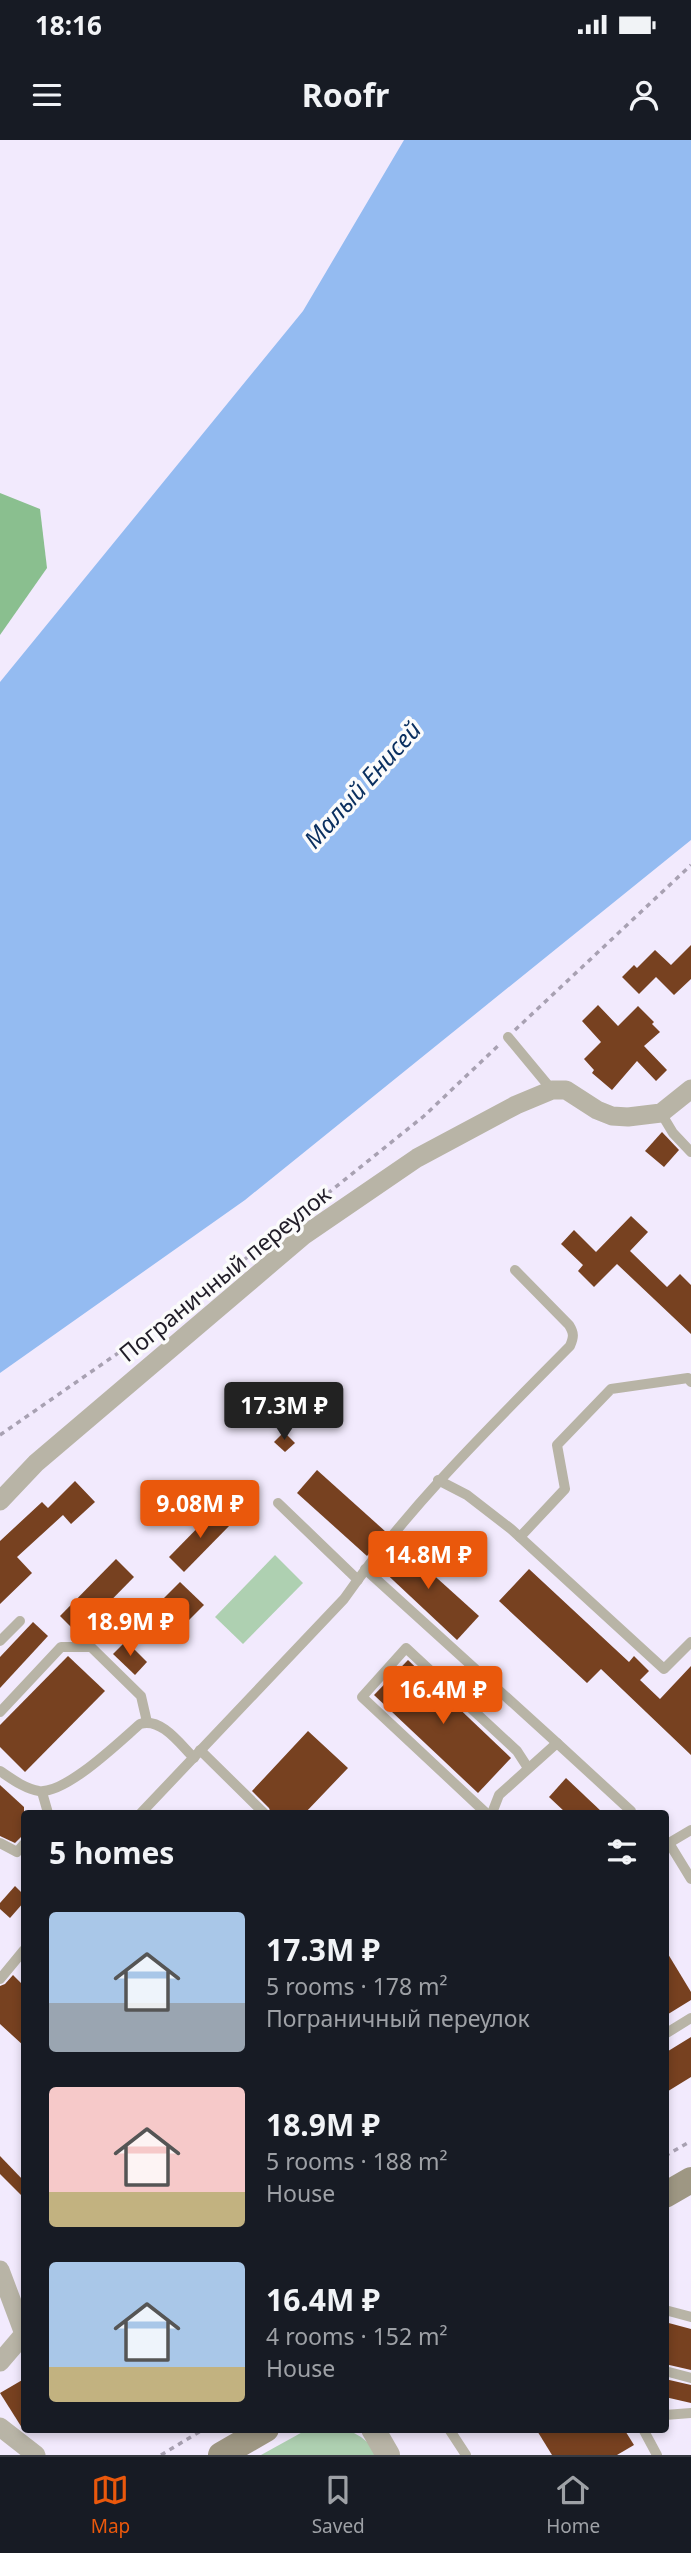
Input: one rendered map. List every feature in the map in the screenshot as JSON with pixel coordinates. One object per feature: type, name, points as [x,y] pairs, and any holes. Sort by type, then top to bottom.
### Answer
[{"type":"main road","points":[[669,2193],[691,2180]]},
{"type":"main road","points":[[225,2454],[259,2433]]},
{"type":"street","points":[[552,1090],[566,1090],[597,1110],[612,1116],[646,1116],[661,1113],[691,1089]]},
{"type":"street","name":"Пограничный переулок","points":[[0,1501],[36,1463],[303,1236],[417,1158],[516,1105],[552,1090]]},
{"type":"street","points":[[0,2270],[21,2326]]},
{"type":"street","points":[[0,2362],[21,2338]]},
{"type":"street","points":[[0,2427],[36,2455]]},
{"type":"street","points":[[375,2433],[388,2455]]},
{"type":"lane","points":[[508,1037],[552,1090]]},
{"type":"lane","points":[[661,1113],[673,1133],[691,1152]]},
{"type":"lane","points":[[144,1810],[344,1599],[365,1569],[438,1480],[570,1346],[573,1331],[569,1325],[515,1270]]},
{"type":"lane","points":[[520,1537],[565,1489],[557,1445],[611,1389],[688,1378],[691,1382]]},
{"type":"lane","points":[[438,1480],[467,1495],[520,1537],[664,1669],[691,1642]]},
{"type":"lane","points":[[278,1503],[358,1580]]},
{"type":"lane","points":[[365,1569],[630,1810]]},
{"type":"lane","points":[[0,1641],[20,1621]]},
{"type":"lane","points":[[0,1712],[61,1647],[91,1647],[141,1696],[147,1722]]},
{"type":"lane","points":[[482,1810],[362,1697],[406,1648],[517,1751],[528,1768]]},
{"type":"lane","points":[[0,1771],[20,1785],[41,1792],[75,1779],[140,1724],[147,1722],[159,1725],[197,1754],[261,1810]]},
{"type":"lane","points":[[493,1810],[499,1795],[557,1743]]},
{"type":"lane","points":[[41,1792],[47,1810]]},
{"type":"lane","points":[[691,1830],[669,1843],[691,1879]]},
{"type":"lane","points":[[0,1843],[17,1852],[21,1847]]},
{"type":"lane","points":[[0,1979],[21,1954]]},
{"type":"lane","points":[[669,2032],[691,2018]]},
{"type":"lane","points":[[669,2312],[691,2317]]},
{"type":"lane","points":[[669,2372],[691,2378]]},
{"type":"lane","points":[[669,2415],[691,2413]]},
{"type":"lane","points":[[452,2433],[466,2455]]},
{"type":"lane","points":[[645,2433],[657,2455]]},
{"type":"path","points":[[304,1212],[424,1116],[691,865]]},
{"type":"path","points":[[0,1435],[173,1315],[261,1246]]},
{"type":"path","points":[[669,2154],[691,2141]]},
{"type":"path","points":[[161,2455],[197,2433]]},
{"type":"green space","points":[[0,493],[40,509],[47,568],[0,635]]},
{"type":"green space","points":[[275,1555],[303,1583],[243,1644],[215,1617]]},
{"type":"green space","points":[[301,2433],[354,2433],[383,2455],[261,2455]]},
{"type":"water","name":"Малый Енисей","points":[[404,140],[691,140],[691,840],[245,1200],[0,1373],[0,682],[303,311]]},
{"type":"building","points":[[691,945],[691,979],[674,995],[656,977],[639,994],[622,977],[634,965],[637,968],[655,950],[671,965]]},
{"type":"building","points":[[598,1005],[618,1026],[638,1006],[654,1022],[652,1024],[660,1032],[644,1046],[667,1070],[656,1081],[637,1061],[612,1090],[592,1073],[594,1070],[584,1059],[601,1042],[582,1021]]},
{"type":"building","points":[[662,1132],[679,1150],[664,1167],[645,1151]]},
{"type":"building","points":[[631,1216],[648,1232],[630,1251],[667,1287],[680,1274],[691,1285],[691,1334],[617,1264],[594,1287],[578,1271],[583,1265],[561,1244],[574,1230],[596,1252]]},
{"type":"building","points":[[284,1432],[295,1443],[285,1452],[274,1442]]},
{"type":"building","points":[[317,1470],[386,1532],[367,1556],[297,1493]]},
{"type":"building","points":[[75,1481],[95,1502],[71,1524],[63,1515],[17,1557],[32,1573],[0,1604],[0,1541],[42,1502],[48,1508]]},
{"type":"building","points":[[217,1508],[232,1523],[184,1572],[169,1557]]},
{"type":"building","points":[[397,1542],[479,1616],[457,1640],[378,1566]]},
{"type":"building","points":[[116,1559],[134,1577],[78,1634],[60,1616]]},
{"type":"building","points":[[529,1569],[629,1662],[634,1656],[649,1671],[640,1680],[660,1699],[691,1666],[691,1755],[601,1669],[587,1683],[499,1601]]},
{"type":"building","points":[[180,1582],[204,1605],[186,1623],[162,1600]]},
{"type":"building","points":[[33,1622],[48,1636],[0,1688],[0,1657]]},
{"type":"building","points":[[126,1641],[147,1662],[135,1675],[113,1654]]},
{"type":"building","points":[[68,1656],[105,1691],[25,1772],[0,1747],[0,1725]]},
{"type":"building","points":[[408,1660],[511,1758],[478,1793],[374,1695]]},
{"type":"building","points":[[308,1731],[348,1768],[308,1810],[270,1810],[252,1791]]},
{"type":"building","points":[[566,1778],[600,1810],[563,1810],[549,1797]]},
{"type":"building","points":[[0,1785],[24,1810],[21,1810],[21,1837],[15,1843],[0,1836]]},
{"type":"building","points":[[15,1886],[21,1892],[21,1905],[10,1918],[0,1909],[0,1903]]},
{"type":"building","points":[[669,1956],[691,1992],[691,2000],[669,2014]]},
{"type":"building","points":[[13,1975],[21,1983],[21,2043],[0,2024],[0,1986]]},
{"type":"building","points":[[691,2037],[691,2077],[669,2091],[669,2051]]},
{"type":"building","points":[[0,2156],[21,2178],[21,2195],[0,2174]]},
{"type":"building","points":[[669,2323],[691,2329],[691,2370],[669,2365]]},
{"type":"building","points":[[669,2380],[691,2385],[691,2403],[669,2398]]},
{"type":"building","points":[[21,2381],[21,2426],[0,2393]]},
{"type":"building","points":[[538,2433],[626,2433],[634,2445],[617,2455],[552,2455]]}]
